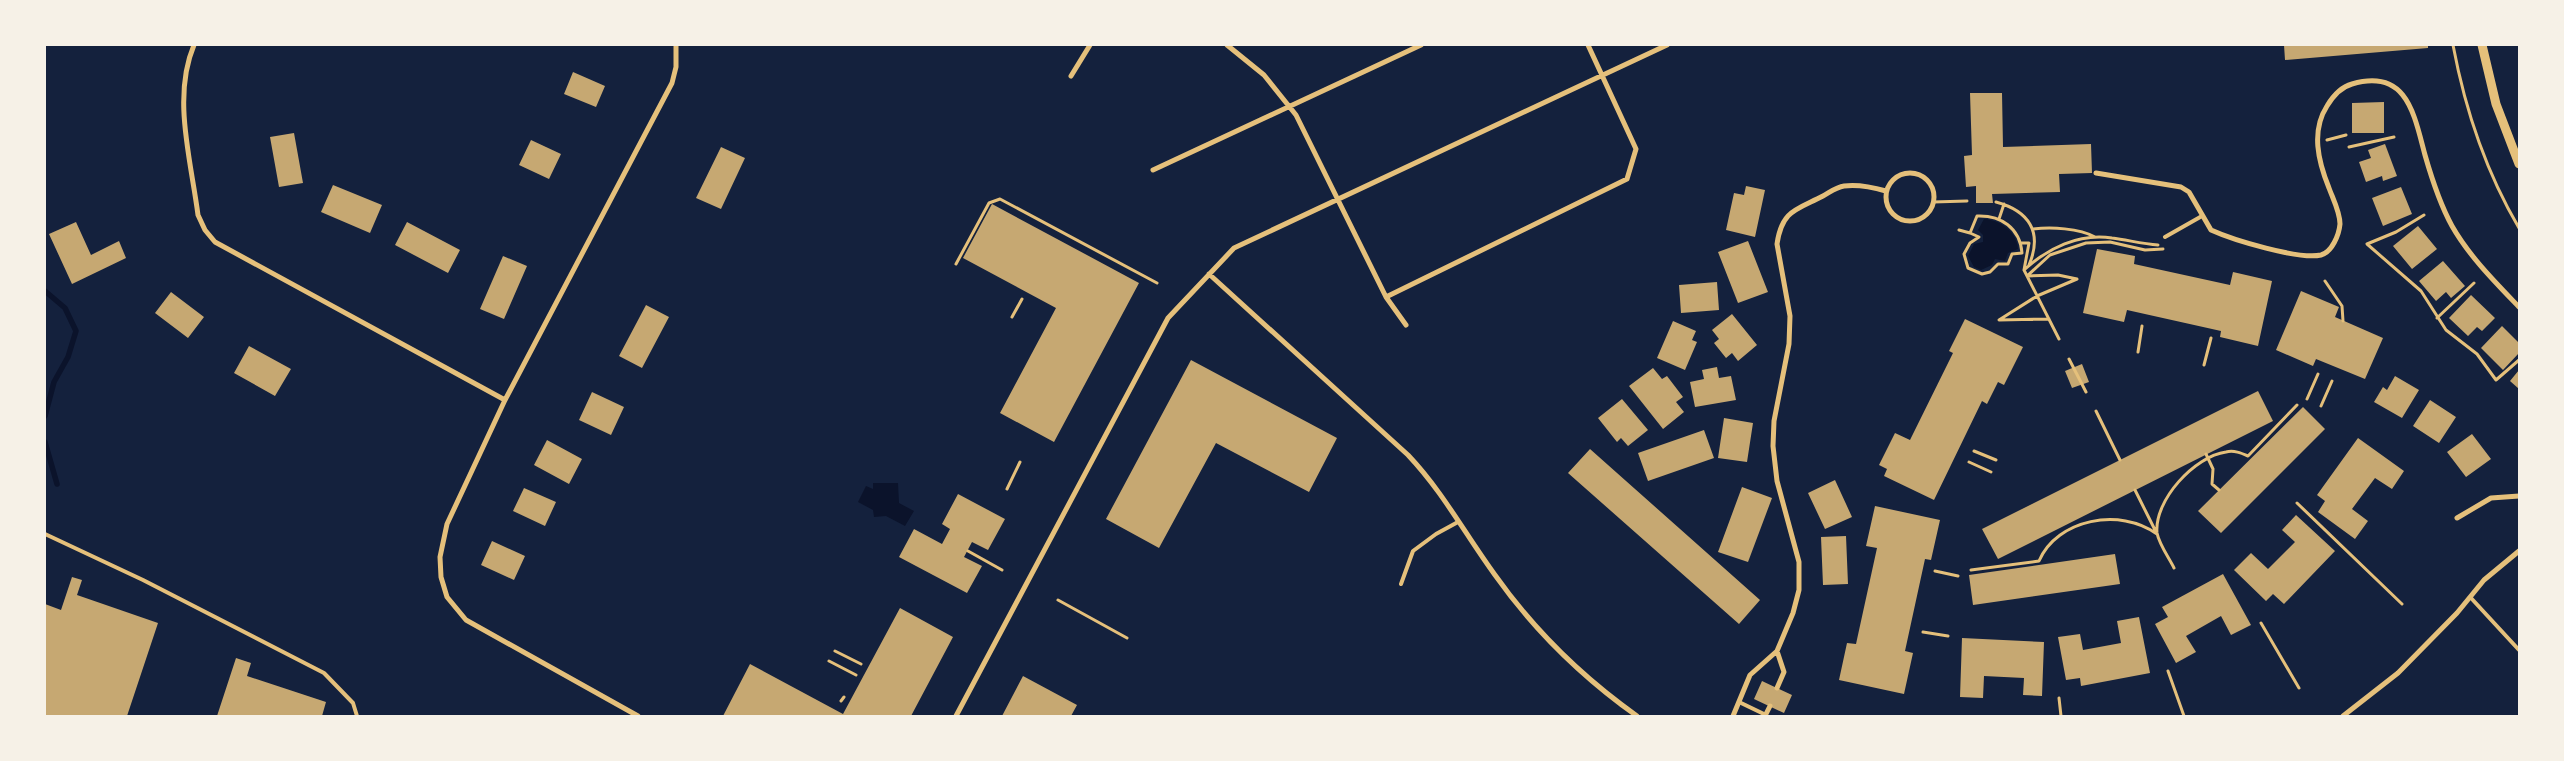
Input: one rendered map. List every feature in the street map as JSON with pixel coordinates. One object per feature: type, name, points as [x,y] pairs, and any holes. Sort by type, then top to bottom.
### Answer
[{"type":"street","points":[[194,45],[184,72],[182,98],[198,215],[205,230],[216,242],[505,400]]},
{"type":"street","points":[[638,716],[466,620],[447,597],[440,567],[448,524],[505,400],[672,83],[676,67],[676,45]]},
{"type":"street","points":[[1071,76],[1090,45]]},
{"type":"street","points":[[1227,45],[1264,75],[1296,116],[1386,297],[1406,325]]},
{"type":"street","points":[[1153,170],[1421,45]]},
{"type":"street","points":[[1386,297],[1628,179],[1636,149],[1588,45]]},
{"type":"street","points":[[956,716],[1168,318],[1234,248],[1666,45]]},
{"type":"street","points":[[2482,45],[2496,104],[2519,164]]},
{"type":"street","points":[[2096,173],[2181,187],[2189,192],[2211,230],[2218,233],[2289,254],[2308,256],[2323,254],[2334,245],[2340,224],[2317,143],[2316,135],[2319,118],[2330,100],[2345,86],[2380,80],[2396,88],[2407,100],[2414,114],[2425,156],[2452,226],[2479,264],[2519,307]]},
{"type":"street","points":[[1910,172],[1918,174],[1930,183],[1934,191],[1934,202],[1928,213],[1922,218],[1906,221],[1899,218],[1888,207],[1886,191],[1895,178],[1910,172]]},
{"type":"street","points":[[1733,716],[1750,675],[1777,651],[1793,613],[1799,590],[1799,562],[1777,481],[1773,446],[1774,421],[1789,344],[1790,316],[1778,249],[1779,233],[1784,220],[1797,207],[1841,186],[1861,185],[1886,191]]},
{"type":"street","points":[[1209,274],[1408,455],[1433,482],[1494,575],[1528,618],[1586,677],[1637,716]]},
{"type":"street","points":[[2457,518],[2491,498],[2519,496]]},
{"type":"street","points":[[2343,716],[2398,673],[2471,598],[2484,580],[2519,551]]},
{"type":"street","points":[[1777,651],[1784,672],[1777,688]]},
{"type":"street","points":[[1765,716],[1770,706]]},
{"type":"lane","points":[[2165,237],[2202,216]]},
{"type":"lane","points":[[1401,584],[1413,552],[1436,534],[1458,522]]},
{"type":"lane","points":[[45,534],[144,580],[324,673],[353,703],[357,716]]},
{"type":"lane","points":[[2471,598],[2519,650]]},
{"type":"lane","points":[[1739,702],[1765,716]]},
{"type":"path","points":[[2453,45],[2462,85],[2485,158],[2519,228]]},
{"type":"path","points":[[2317,143],[2346,135]]},
{"type":"path","points":[[2349,147],[2394,137]]},
{"type":"path","points":[[956,264],[989,203],[1000,199],[1157,283]]},
{"type":"path","points":[[1934,202],[1967,201]]},
{"type":"path","points":[[1996,202],[2004,204],[2023,215],[2033,229],[2035,247],[2029,265]]},
{"type":"path","points":[[1999,219],[2004,204]]},
{"type":"path","points":[[2424,215],[2396,232],[2367,244],[2421,291],[2437,318],[2455,338],[2477,354],[2496,380],[2519,360]]},
{"type":"path","points":[[1959,230],[1970,234],[1979,237],[1967,247],[1965,262],[1968,268],[1982,274],[1990,272],[1998,264],[2008,264],[2012,254],[2022,253],[2021,243],[2011,226],[1999,219],[1977,216],[1970,234]]},
{"type":"path","points":[[2033,229],[2056,227],[2061,230],[2085,233],[2095,238]]},
{"type":"path","points":[[2024,270],[2055,247],[2095,238],[2158,244],[2162,245],[2165,249],[2145,250],[2100,242],[2080,245],[2050,255],[2027,276]]},
{"type":"path","points":[[2021,243],[2029,243],[2030,248],[2024,270],[2059,339]]},
{"type":"path","points":[[2027,276],[2077,278],[2037,296],[1999,320],[2049,319]]},
{"type":"path","points":[[2325,282],[2342,306],[2343,321]]},
{"type":"path","points":[[2437,318],[2474,283]]},
{"type":"path","points":[[1012,317],[1022,299]]},
{"type":"path","points":[[2138,352],[2142,326]]},
{"type":"path","points":[[2204,365],[2211,338]]},
{"type":"path","points":[[2069,359],[2086,392]]},
{"type":"path","points":[[2307,399],[2318,374]]},
{"type":"path","points":[[2321,406],[2332,381]]},
{"type":"path","points":[[2157,534],[2159,517],[2165,500],[2176,484],[2191,469],[2208,456],[2225,452],[2237,452],[2248,456],[2297,405]]},
{"type":"path","points":[[2096,411],[2120,460]]},
{"type":"path","points":[[1974,451],[1996,460]]},
{"type":"path","points":[[2208,456],[2213,469],[2212,484],[2219,490]]},
{"type":"path","points":[[1007,489],[1020,462]]},
{"type":"path","points":[[1969,462],[1990,472]]},
{"type":"path","points":[[2135,490],[2174,568]]},
{"type":"path","points":[[2297,503],[2402,604]]},
{"type":"path","points":[[1971,570],[2038,561],[2046,546],[2066,530],[2100,520],[2121,520],[2138,524],[2157,534]]},
{"type":"path","points":[[968,551],[1002,570]]},
{"type":"path","points":[[1934,571],[1958,576]]},
{"type":"path","points":[[1058,600],[1127,638]]},
{"type":"path","points":[[2261,623],[2299,688]]},
{"type":"path","points":[[1922,632],[1948,636]]},
{"type":"path","points":[[835,651],[861,664]]},
{"type":"path","points":[[829,661],[856,675]]},
{"type":"path","points":[[2168,671],[2184,716]]},
{"type":"path","points":[[842,701],[844,697]]},
{"type":"path","points":[[2059,698],[2061,716]]},
{"type":"water","points":[[1984,219],[2002,224],[2007,228],[2015,237],[2018,249],[2008,253],[2005,261],[1995,259],[1992,265],[1981,270],[1974,267],[1968,256],[1974,244],[1983,242],[1983,235],[1978,230]]},
{"type":"water","points":[[873,483],[898,483],[899,503],[914,511],[905,526],[886,516],[874,517],[873,510],[858,502],[866,486],[873,489]]},
{"type":"building","points":[[2284,45],[2428,45],[2428,48],[2285,60]]},
{"type":"building","points":[[573,72],[605,86],[596,107],[564,94]]},
{"type":"building","points":[[1970,93],[2002,93],[2003,147],[2091,144],[2092,173],[2059,174],[2060,192],[1992,194],[1993,203],[1976,203],[1976,186],[1966,187],[1964,156],[1972,155]]},
{"type":"building","points":[[2384,102],[2384,133],[2352,133],[2352,103]]},
{"type":"building","points":[[294,133],[303,183],[279,187],[270,137]]},
{"type":"building","points":[[531,140],[561,154],[549,179],[519,165]]},
{"type":"building","points":[[2385,144],[2397,176],[2383,181],[2382,176],[2366,182],[2359,162],[2371,158],[2368,150]]},
{"type":"building","points":[[721,147],[745,158],[721,209],[696,198]]},
{"type":"building","points":[[333,185],[382,205],[370,233],[321,212]]},
{"type":"building","points":[[1746,186],[1765,190],[1755,237],[1726,230],[1734,193],[1744,195]]},
{"type":"building","points":[[2401,187],[2412,214],[2383,226],[2372,198]]},
{"type":"building","points":[[992,204],[1139,283],[1054,442],[1000,413],[1056,308],[963,258]]},
{"type":"building","points":[[76,222],[91,255],[119,241],[126,258],[72,284],[49,234]]},
{"type":"building","points":[[407,222],[460,250],[448,273],[395,245]]},
{"type":"building","points":[[2418,226],[2437,249],[2412,269],[2393,246]]},
{"type":"building","points":[[1748,241],[1768,292],[1738,303],[1718,252]]},
{"type":"building","points":[[2097,249],[2135,256],[2134,264],[2230,285],[2233,272],[2272,281],[2258,346],[2220,337],[2221,331],[2127,310],[2124,322],[2083,313]]},
{"type":"building","points":[[503,256],[527,266],[504,319],[480,309]]},
{"type":"building","points":[[2443,261],[2465,286],[2451,298],[2446,292],[2436,301],[2419,281]]},
{"type":"building","points":[[1717,282],[1719,310],[1681,313],[1679,285]]},
{"type":"building","points":[[2301,291],[2339,307],[2335,317],[2383,338],[2365,379],[2316,359],[2313,366],[2276,350]]},
{"type":"building","points":[[171,292],[204,317],[188,338],[155,313]]},
{"type":"building","points":[[2471,295],[2495,318],[2482,331],[2477,327],[2468,336],[2449,318]]},
{"type":"building","points":[[646,305],[669,317],[642,368],[619,356]]},
{"type":"building","points":[[1732,314],[1757,345],[1738,361],[1732,353],[1726,358],[1714,343],[1719,339],[1712,330]]},
{"type":"building","points":[[1965,319],[2023,347],[2004,385],[1998,382],[1987,404],[1982,401],[1934,500],[1884,476],[1887,469],[1879,465],[1895,433],[1910,440],[1953,353],[1949,351]]},
{"type":"building","points":[[1673,321],[1696,331],[1692,340],[1697,342],[1685,370],[1657,358]]},
{"type":"building","points":[[2502,326],[2519,343],[2519,353],[2503,370],[2481,348]]},
{"type":"building","points":[[249,346],[291,369],[275,396],[234,373]]},
{"type":"building","points":[[1191,360],[1337,438],[1309,492],[1216,443],[1159,548],[1106,519]]},
{"type":"building","points":[[2082,364],[2089,382],[2072,388],[2065,371]]},
{"type":"building","points":[[1717,367],[1719,378],[1731,376],[1736,400],[1695,407],[1690,382],[1704,379],[1702,370]]},
{"type":"building","points":[[1653,368],[1662,379],[1667,376],[1683,397],[1676,402],[1684,412],[1663,429],[1629,386]]},
{"type":"building","points":[[2519,370],[2519,389],[2510,381]]},
{"type":"building","points":[[2395,376],[2419,390],[2402,418],[2374,402],[2383,387],[2387,390]]},
{"type":"building","points":[[2258,391],[2273,421],[1998,559],[1982,529]]},
{"type":"building","points":[[592,392],[624,407],[611,435],[579,420]]},
{"type":"building","points":[[1622,399],[1648,430],[1628,446],[1621,438],[1617,442],[1598,418]]},
{"type":"building","points":[[2430,400],[2456,417],[2439,443],[2413,426]]},
{"type":"building","points":[[2303,407],[2325,429],[2221,533],[2198,511]]},
{"type":"building","points":[[1724,418],[1753,423],[1747,462],[1718,458]]},
{"type":"building","points":[[1704,430],[1714,458],[1648,481],[1638,453]]},
{"type":"building","points":[[2472,434],[2491,459],[2466,477],[2447,452]]},
{"type":"building","points":[[2358,438],[2404,471],[2392,489],[2375,478],[2352,509],[2368,521],[2355,539],[2318,512],[2325,501],[2317,495]]},
{"type":"building","points":[[547,440],[582,459],[569,484],[534,465]]},
{"type":"building","points":[[1590,449],[1760,600],[1739,624],[1568,473]]},
{"type":"building","points":[[1835,480],[1852,517],[1825,529],[1808,493]]},
{"type":"building","points":[[1742,487],[1772,498],[1748,562],[1718,552]]},
{"type":"building","points":[[524,488],[556,502],[545,526],[513,511]]},
{"type":"building","points":[[958,494],[1005,519],[988,550],[972,542],[964,557],[982,566],[967,593],[899,557],[914,529],[942,544],[950,529],[942,524]]},
{"type":"building","points":[[1875,506],[1940,520],[1931,560],[1925,559],[1905,651],[1913,653],[1904,694],[1839,680],[1847,643],[1856,644],[1877,548],[1866,546]]},
{"type":"building","points":[[2296,515],[2335,551],[2284,604],[2273,594],[2266,601],[2234,570],[2251,553],[2268,569],[2295,542],[2282,530]]},
{"type":"building","points":[[1846,536],[1848,584],[1823,585],[1821,537]]},
{"type":"building","points":[[492,541],[525,556],[514,580],[481,565]]},
{"type":"building","points":[[2115,554],[2120,584],[1973,605],[1969,575]]},
{"type":"building","points":[[2223,574],[2251,625],[2231,635],[2221,616],[2186,636],[2196,652],[2176,663],[2155,624],[2168,617],[2162,607]]},
{"type":"building","points":[[72,577],[82,580],[77,595],[158,623],[127,716],[45,716],[45,604],[61,610]]},
{"type":"building","points":[[900,608],[953,637],[911,716],[723,716],[750,664],[843,714]]},
{"type":"building","points":[[2139,617],[2150,673],[2081,686],[2080,678],[2066,680],[2058,637],[2080,634],[2083,650],[2121,643],[2117,621]]},
{"type":"building","points":[[1962,638],[2044,642],[2042,696],[2023,695],[2024,678],[1984,676],[1983,698],[1960,697]]},
{"type":"building","points":[[236,658],[251,663],[247,676],[326,702],[322,716],[217,716]]},
{"type":"building","points":[[1023,676],[1077,705],[1071,716],[1002,716]]},
{"type":"building","points":[[1762,681],[1792,695],[1784,713],[1754,699]]},
{"type":"waterway","points":[[45,291],[65,308],[76,331],[68,357],[54,382],[45,416]]},
{"type":"waterway","points":[[45,442],[57,484]]}]
